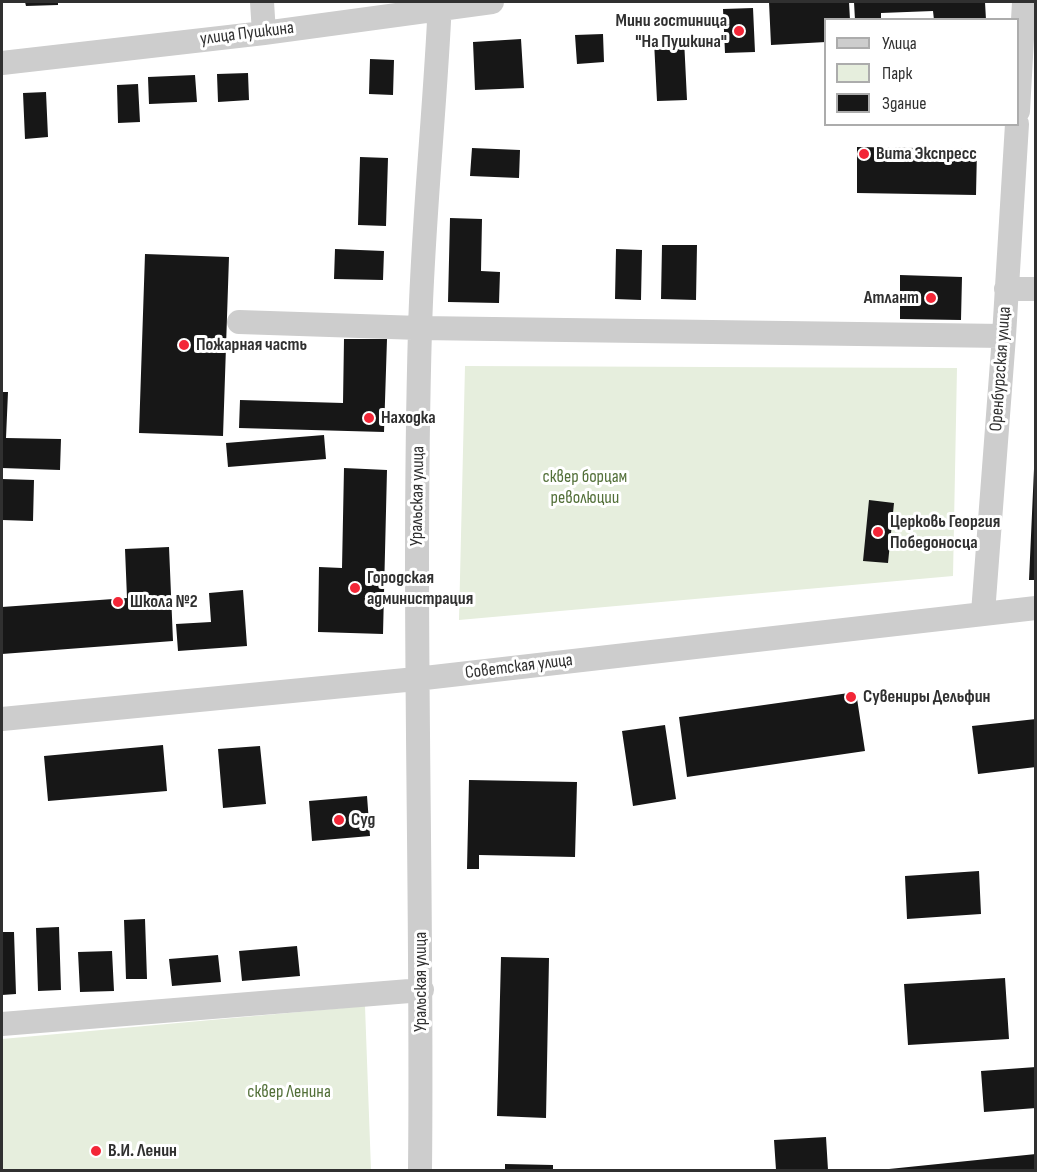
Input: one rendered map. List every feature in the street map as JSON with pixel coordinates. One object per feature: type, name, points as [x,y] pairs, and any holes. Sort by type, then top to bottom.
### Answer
[{"type":"street","points":[[262,2],[264,33]]},
{"type":"street","name":"улица Пушкина","points":[[2,63],[264,33],[440,5],[492,2]]},
{"type":"street","points":[[1019,80],[1024,2]]},
{"type":"street","name":"Уральская улица","points":[[420,1170],[422,990],[416,679],[420,328],[440,5]]},
{"type":"street","name":"Оренбургская улица","points":[[983,613],[1017,126]]},
{"type":"street","points":[[1006,289],[1035,289]]},
{"type":"street","points":[[239,322],[420,328],[1004,336]]},
{"type":"street","name":"Советская улица","points":[[2,719],[416,679],[1035,608]]},
{"type":"street","points":[[2,1024],[422,990]]},
{"type":"green space","name":"сквер борцам революции","points":[[465,366],[957,368],[953,576],[459,620]]},
{"type":"green space","name":"сквер Ленина","points":[[365,1006],[371,1170],[2,1170],[2,1039]]},
{"type":"building","points":[[25,2],[58,2],[58,5],[26,6]]},
{"type":"building","points":[[769,2],[849,2],[850,18],[824,18],[824,42],[771,45]]},
{"type":"building","points":[[854,2],[985,2],[986,18],[934,18],[933,11],[881,13],[881,18],[855,18]]},
{"type":"building","name":"Мини гостиница \"На Пушкина\"","points":[[753,8],[755,52],[725,53],[723,9]]},
{"type":"building","points":[[603,34],[604,62],[577,64],[575,35]]},
{"type":"building","points":[[521,39],[524,88],[475,90],[473,42]]},
{"type":"building","points":[[684,39],[687,100],[657,101],[654,41]]},
{"type":"building","points":[[370,59],[394,60],[393,95],[369,94]]},
{"type":"building","points":[[248,73],[249,100],[218,102],[217,74]]},
{"type":"building","points":[[195,75],[197,102],[149,104],[148,77]]},
{"type":"building","points":[[138,84],[140,122],[118,123],[117,85]]},
{"type":"building","points":[[46,92],[48,137],[25,139],[23,93]]},
{"type":"building","points":[[857,147],[977,149],[976,195],[857,193]]},
{"type":"building","points":[[472,148],[520,150],[519,178],[470,176]]},
{"type":"building","points":[[360,157],[388,158],[386,226],[358,225]]},
{"type":"building","points":[[450,218],[482,219],[481,271],[500,272],[499,303],[448,302]]},
{"type":"building","points":[[662,245],[697,245],[696,300],[661,299]]},
{"type":"building","points":[[335,249],[384,251],[383,280],[334,279]]},
{"type":"building","points":[[616,249],[642,250],[641,300],[615,299]]},
{"type":"building","name":"Пожарная часть","points":[[145,254],[229,257],[223,436],[139,433]]},
{"type":"building","name":"Атлант","points":[[900,275],[962,277],[961,320],[900,319]]},
{"type":"building","points":[[344,339],[387,339],[384,432],[239,428],[240,400],[343,403]]},
{"type":"building","points":[[2,392],[8,392],[6,438],[61,439],[60,470],[2,468]]},
{"type":"building","points":[[324,435],[326,459],[228,467],[226,443]]},
{"type":"building","points":[[344,468],[387,470],[383,634],[318,632],[319,567],[342,568]]},
{"type":"building","points":[[1034,469],[1036,469],[1036,580],[1029,580]]},
{"type":"building","points":[[2,479],[34,480],[33,521],[2,520]]},
{"type":"building","name":"Церковь Георгия Победоносца","points":[[869,500],[894,503],[888,563],[863,561]]},
{"type":"building","name":"Школа №2","points":[[169,547],[173,641],[2,654],[2,607],[127,598],[125,549]]},
{"type":"building","points":[[243,590],[247,646],[178,651],[176,624],[211,622],[209,593]]},
{"type":"building","points":[[856,692],[865,751],[687,777],[679,717]]},
{"type":"building","points":[[1036,719],[1036,767],[978,774],[972,726]]},
{"type":"building","points":[[665,725],[676,799],[633,806],[622,731]]},
{"type":"building","points":[[163,745],[167,791],[48,801],[44,756]]},
{"type":"building","points":[[260,746],[266,804],[223,808],[218,749]]},
{"type":"building","points":[[469,780],[577,782],[575,857],[479,855],[479,869],[467,869]]},
{"type":"building","points":[[367,796],[370,836],[312,841],[309,801]]},
{"type":"building","points":[[979,871],[981,914],[907,919],[905,876]]},
{"type":"building","points":[[145,919],[147,979],[126,979],[124,920]]},
{"type":"building","points":[[59,927],[61,990],[38,991],[36,928]]},
{"type":"building","points":[[2,932],[14,932],[16,994],[2,995]]},
{"type":"building","points":[[297,946],[300,976],[242,981],[239,951]]},
{"type":"building","points":[[112,951],[114,991],[80,992],[78,952]]},
{"type":"building","points":[[218,955],[221,982],[172,986],[169,959]]},
{"type":"building","points":[[501,957],[549,958],[546,1118],[497,1116]]},
{"type":"building","points":[[1005,978],[1009,1039],[908,1045],[904,984]]},
{"type":"building","points":[[1036,1067],[1036,1108],[984,1112],[981,1071]]},
{"type":"building","points":[[826,1137],[828,1170],[776,1170],[774,1140]]},
{"type":"building","points":[[1036,1154],[1036,1170],[889,1170],[889,1169]]},
{"type":"building","points":[[505,1164],[553,1165],[553,1170],[505,1170]]},
{"type":"place","name":"Мини гостиница \"На Пушкина\"","points":[[739,31]]},
{"type":"place","name":"Вита Экспресс","points":[[864,154]]},
{"type":"place","name":"Атлант","points":[[931,298]]},
{"type":"place","name":"Пожарная часть","points":[[184,345]]},
{"type":"place","name":"Находка","points":[[369,418]]},
{"type":"place","name":"Церковь Георгия Победоносца","points":[[878,532]]},
{"type":"place","name":"Городская администрация","points":[[355,588]]},
{"type":"place","name":"Школа №2","points":[[118,602]]},
{"type":"place","name":"Сувениры Дельфин","points":[[851,697]]},
{"type":"place","name":"Суд","points":[[339,820]]},
{"type":"place","name":"В.И. Ленин","points":[[96,1151]]}]
